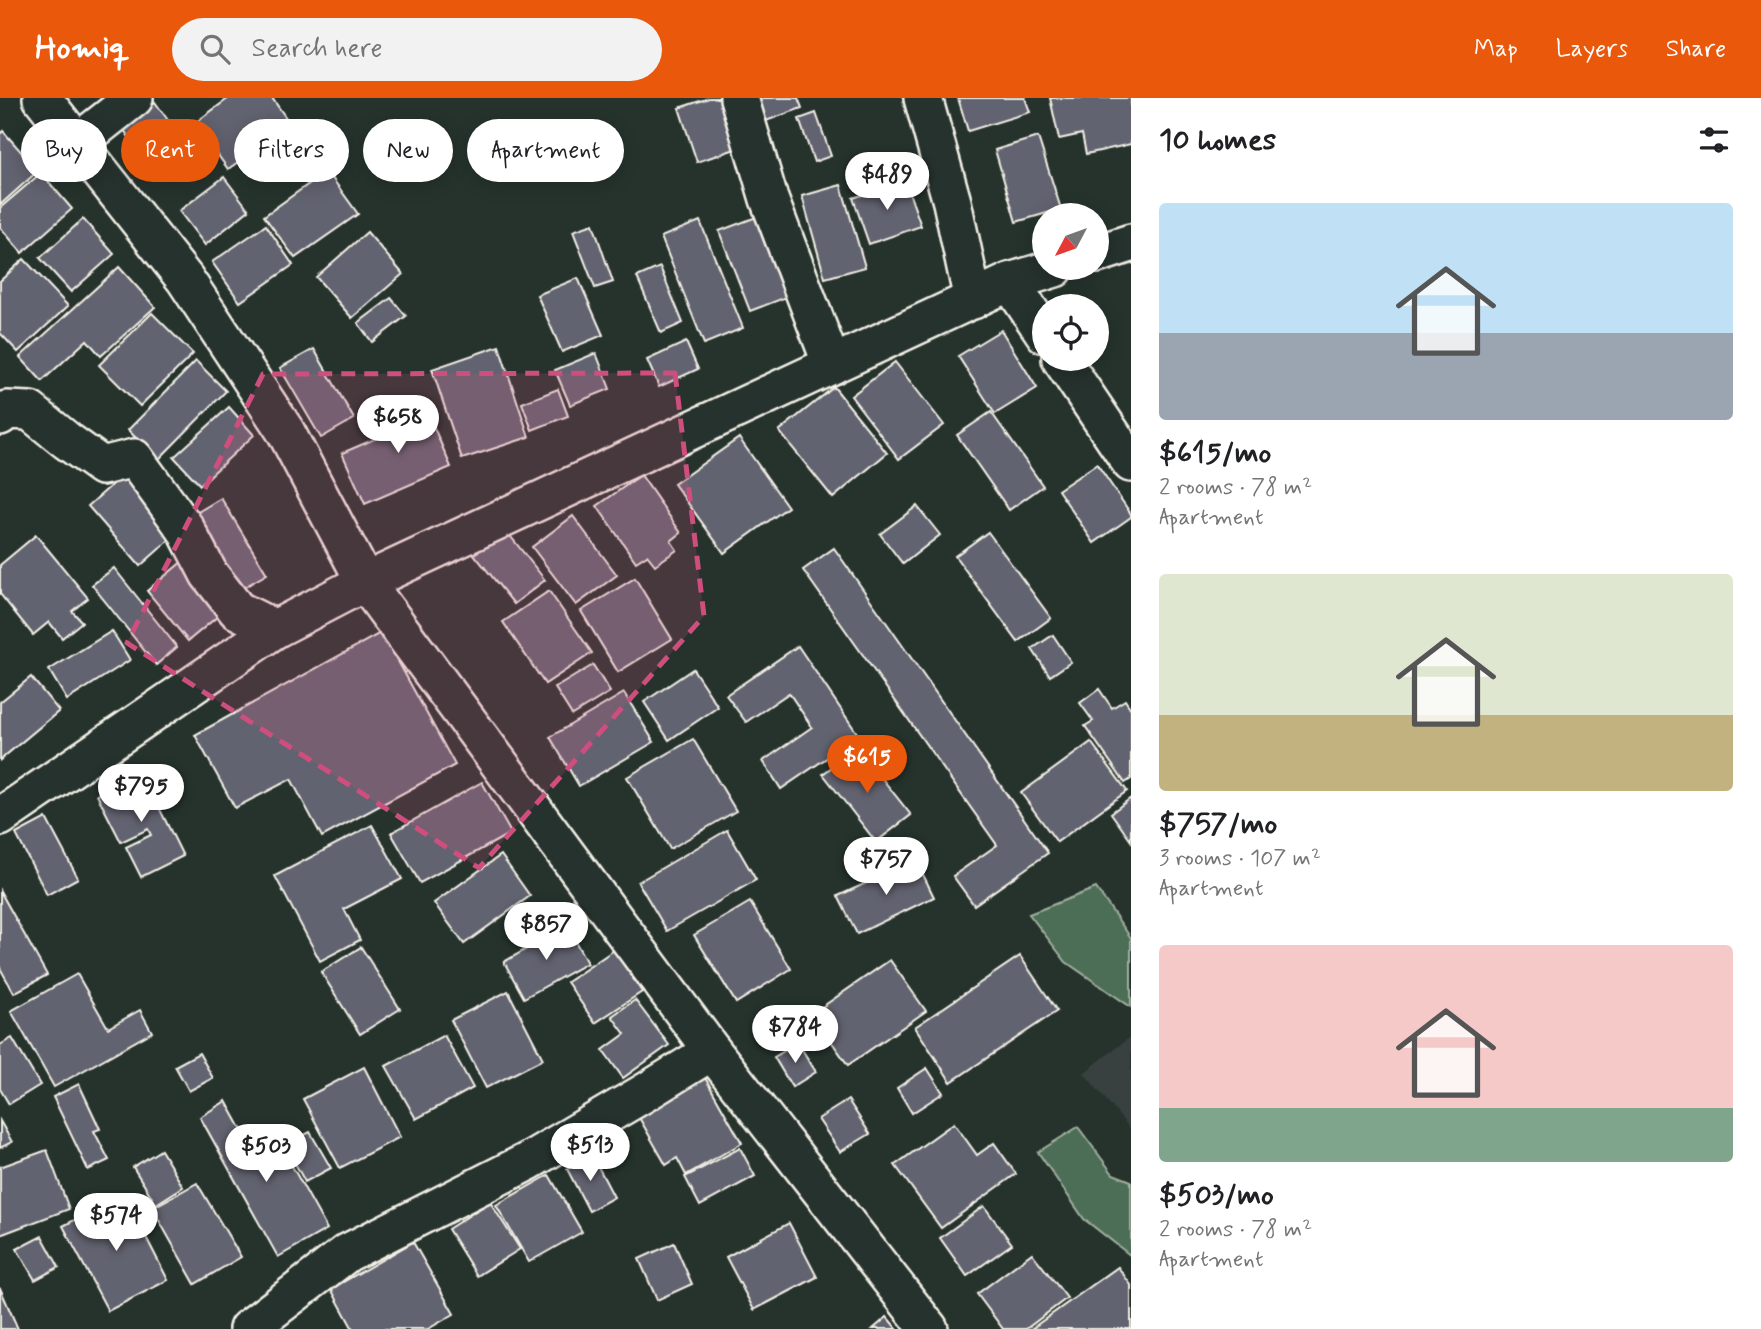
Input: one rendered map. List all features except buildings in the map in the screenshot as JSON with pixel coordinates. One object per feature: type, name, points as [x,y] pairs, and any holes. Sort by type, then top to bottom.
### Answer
[{"type":"street","points":[[42,98],[58,119]]},
{"type":"street","points":[[107,119],[134,98]]},
{"type":"street","points":[[739,98],[769,199],[832,365]]},
{"type":"street","points":[[923,98],[952,202],[973,300]]},
{"type":"street","points":[[107,181],[185,279],[286,432],[365,582],[712,1051],[929,1329]]},
{"type":"street","points":[[1110,250],[1131,243]]},
{"type":"street","points":[[0,817],[275,629],[365,582],[1010,282],[1032,275]]},
{"type":"street","points":[[1010,282],[1032,315]]},
{"type":"street","points":[[1069,371],[1131,463]]},
{"type":"street","points":[[0,416],[7,410],[30,411],[102,466],[134,458],[185,528],[209,574],[237,610],[275,629]]},
{"type":"street","points":[[248,1329],[348,1253],[527,1162],[712,1051]]},
{"type":"highlighted area","points":[[675,373],[704,616],[479,868],[127,643],[263,374]]},
{"type":"shaded area","points":[[1131,1036],[1131,1130],[1084,1073]]},
{"type":"green space","points":[[1096,888],[1131,938],[1131,1007],[1066,962],[1029,914]]},
{"type":"green space","points":[[1078,1127],[1113,1174],[1131,1181],[1131,1256],[1084,1219],[1038,1152]]}]
